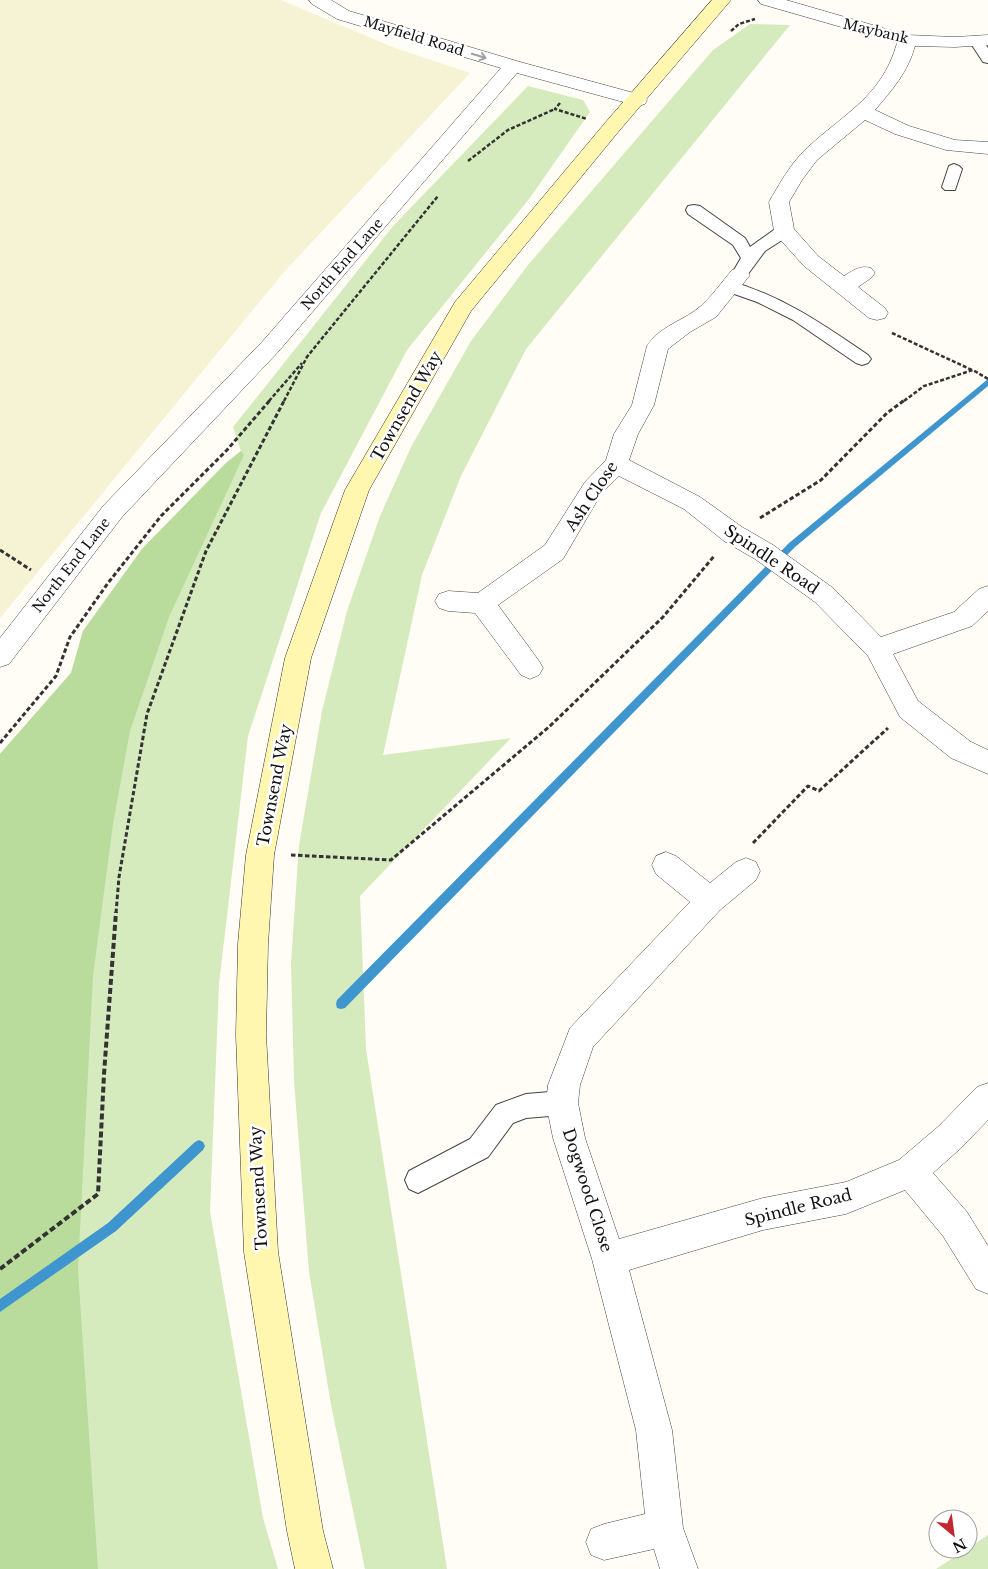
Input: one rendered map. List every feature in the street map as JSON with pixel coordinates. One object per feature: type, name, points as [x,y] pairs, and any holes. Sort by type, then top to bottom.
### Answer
[{"type":"main road","points":[[638,100],[722,0]]},
{"type":"main road","name":"Townsend Way","points":[[314,1569],[305,1531],[261,1252],[251,1035],[254,944],[260,855],[298,658],[357,490],[462,308],[612,127],[638,100]]},
{"type":"street","name":"Mayfield Road","points":[[318,0],[343,15],[513,66]]},
{"type":"street","name":"Maybank","points":[[767,0],[907,40],[982,41]]},
{"type":"street","points":[[877,313],[811,261],[784,232],[779,202],[810,156],[864,112],[887,84],[901,62],[907,40]]},
{"type":"street","points":[[513,66],[638,100]]},
{"type":"street","name":"North End Lane","points":[[0,657],[113,511],[270,347],[513,66]]},
{"type":"street","points":[[864,112],[902,130],[953,146],[988,148]]},
{"type":"street","points":[[952,178],[953,146]]},
{"type":"street","name":"Ash Close","points":[[482,603],[554,552],[593,488],[616,464],[626,434],[643,405],[658,346],[682,327],[708,312],[739,273]]},
{"type":"street","points":[[842,287],[864,273]]},
{"type":"street","name":"Spindle Road","points":[[616,464],[692,503],[733,534],[764,552],[824,595],[877,649],[909,709],[961,750],[988,762]]},
{"type":"street","points":[[877,649],[963,619],[988,596]]},
{"type":"street","points":[[448,601],[482,603],[530,668]]},
{"type":"street","points":[[666,865],[710,901]]},
{"type":"street","name":"Dogwood Close","points":[[679,1569],[665,1528],[654,1430],[610,1259],[569,1138],[562,1103],[564,1085],[581,1038],[710,901],[746,871]]},
{"type":"street","name":"Spindle Road","points":[[610,1259],[763,1214],[846,1198],[910,1171],[950,1136],[988,1098]]},
{"type":"street","points":[[910,1171],[955,1224],[988,1277]]},
{"type":"street","points":[[604,1542],[665,1528]]},
{"type":"lane","points":[[982,41],[988,59]]},
{"type":"lane","points":[[694,210],[739,242],[739,273],[764,298],[798,316],[862,359]]},
{"type":"lane","points":[[739,273],[772,238],[784,232]]},
{"type":"lane","points":[[418,1180],[479,1148],[505,1114],[526,1106],[562,1103]]},
{"type":"path","points":[[465,163],[508,130],[555,109],[577,83]]},
{"type":"path","points":[[555,109],[612,127]]},
{"type":"path","points":[[0,742],[56,676],[70,637],[108,583],[161,516],[227,450],[307,357],[442,192]]},
{"type":"path","points":[[877,313],[887,330],[987,378]]},
{"type":"path","points":[[0,1269],[98,1194],[104,1074],[119,877],[147,714],[206,551],[307,357]]},
{"type":"path","points":[[260,855],[391,860],[550,726],[663,617],[733,534],[821,480],[887,413],[924,386],[973,370]]},
{"type":"path","points":[[0,550],[55,585]]},
{"type":"path","points":[[746,871],[739,856],[808,786],[819,791],[909,709]]},
{"type":"shaded area","points":[[0,0],[281,0],[395,48],[470,73],[284,272],[0,618]]},
{"type":"green space","points":[[750,24],[790,25],[526,349],[461,476],[422,575],[383,755],[511,738],[360,896],[366,1049],[447,1569],[365,1569],[331,1405],[309,1272],[294,1081],[291,963],[299,845],[322,711],[347,611],[380,516],[411,447],[471,341],[528,265],[713,50]]},
{"type":"green space","points":[[528,86],[583,100],[590,112],[529,199],[407,350],[321,513],[248,736],[219,984],[210,1211],[263,1518],[278,1569],[0,1569],[0,754],[71,673],[83,631],[142,549],[226,463],[241,451],[233,427],[394,225]]},
{"type":"green space","points":[[241,451],[244,455],[169,617],[130,731],[113,824],[93,976],[78,1270],[98,1569],[0,1569],[0,754],[71,673],[83,631],[142,549],[226,463]]},
{"type":"green space","points":[[988,1535],[988,1569],[936,1569],[951,1559],[978,1559],[978,1542]]},
{"type":"waterway","points":[[341,1004],[792,545],[988,382]]},
{"type":"waterway","points":[[0,1306],[112,1227],[199,1146]]}]
